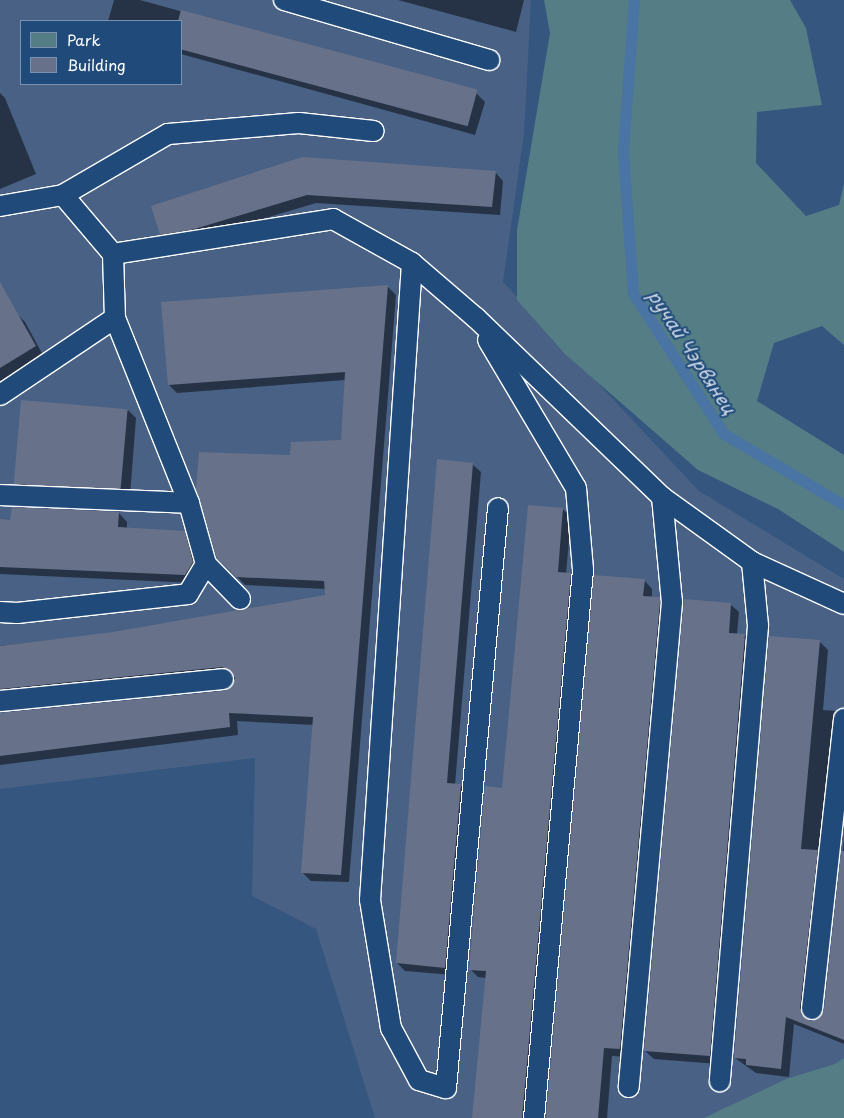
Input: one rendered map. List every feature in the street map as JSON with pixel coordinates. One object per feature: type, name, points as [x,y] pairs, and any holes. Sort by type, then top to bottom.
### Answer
[{"type":"lane","points":[[284,0],[490,60]]},
{"type":"lane","points":[[0,206],[63,195],[168,134],[300,123],[374,131]]},
{"type":"lane","points":[[63,195],[113,254],[114,318],[189,503],[206,564],[240,600]]},
{"type":"lane","points":[[113,254],[333,219],[412,263],[476,318],[662,498],[752,562],[844,604]]},
{"type":"lane","points":[[412,263],[370,900],[391,1028],[419,1080],[446,1088],[498,508]]},
{"type":"lane","points":[[0,395],[114,318]]},
{"type":"lane","points":[[476,318],[576,488],[583,570],[534,1118]]},
{"type":"lane","points":[[0,495],[189,503]]},
{"type":"lane","points":[[629,1087],[672,602],[662,498]]},
{"type":"lane","points":[[720,1081],[758,626],[752,562]]},
{"type":"lane","points":[[0,612],[17,613],[188,594],[206,564]]},
{"type":"lane","points":[[0,701],[223,679]]},
{"type":"lane","points":[[812,1009],[844,719]]},
{"type":"shaded area","points":[[0,0],[531,0],[524,133],[503,282],[699,491],[844,579],[844,1090],[761,1118],[375,1118],[316,929],[252,896],[255,758],[0,789]]},
{"type":"green space","points":[[544,0],[790,0],[806,28],[822,105],[757,112],[756,163],[806,216],[839,205],[844,184],[844,345],[822,326],[774,343],[757,401],[844,455],[844,552],[778,509],[698,470],[565,354],[517,300],[517,230],[550,33]]},
{"type":"green space","points":[[844,1058],[844,1118],[704,1118],[786,1079],[835,1064]]},
{"type":"building","points":[[181,10],[478,89],[468,126],[182,50],[182,20],[178,20]]},
{"type":"building","points":[[302,157],[496,171],[492,207],[307,195],[191,230],[160,235],[151,206]]},
{"type":"building","points":[[0,282],[36,346],[0,368]]},
{"type":"building","points":[[388,285],[341,875],[301,873],[313,717],[229,713],[230,727],[0,756],[0,713],[224,691],[230,688],[235,678],[232,672],[222,667],[0,689],[0,646],[113,632],[325,595],[324,581],[236,577],[217,558],[196,489],[199,452],[290,455],[291,442],[341,440],[345,372],[168,385],[161,302]]},
{"type":"building","points":[[21,400],[128,409],[120,493],[14,484]]},
{"type":"building","points":[[437,459],[473,463],[447,783],[461,784],[445,968],[396,963]]},
{"type":"building","points":[[528,505],[563,508],[558,572],[571,573],[522,1118],[472,1118],[486,971],[469,970],[485,786],[502,788]]},
{"type":"building","points":[[12,507],[119,512],[118,527],[185,531],[193,562],[185,575],[0,567],[0,519],[10,520]]},
{"type":"building","points":[[594,575],[645,579],[643,596],[660,597],[660,602],[620,1049],[604,1048],[598,1118],[546,1118]]},
{"type":"building","points":[[684,599],[731,603],[729,633],[745,634],[710,1056],[644,1051]]},
{"type":"building","points":[[769,636],[820,640],[801,849],[818,850],[800,1008],[801,1014],[810,1021],[817,1020],[824,1010],[841,851],[844,851],[844,1040],[786,1017],[781,1069],[746,1065],[746,1059],[734,1058]]},
{"type":"waterway","name":"ручай Чэрвянец","points":[[634,0],[623,151],[633,293],[724,434],[844,505]]}]
